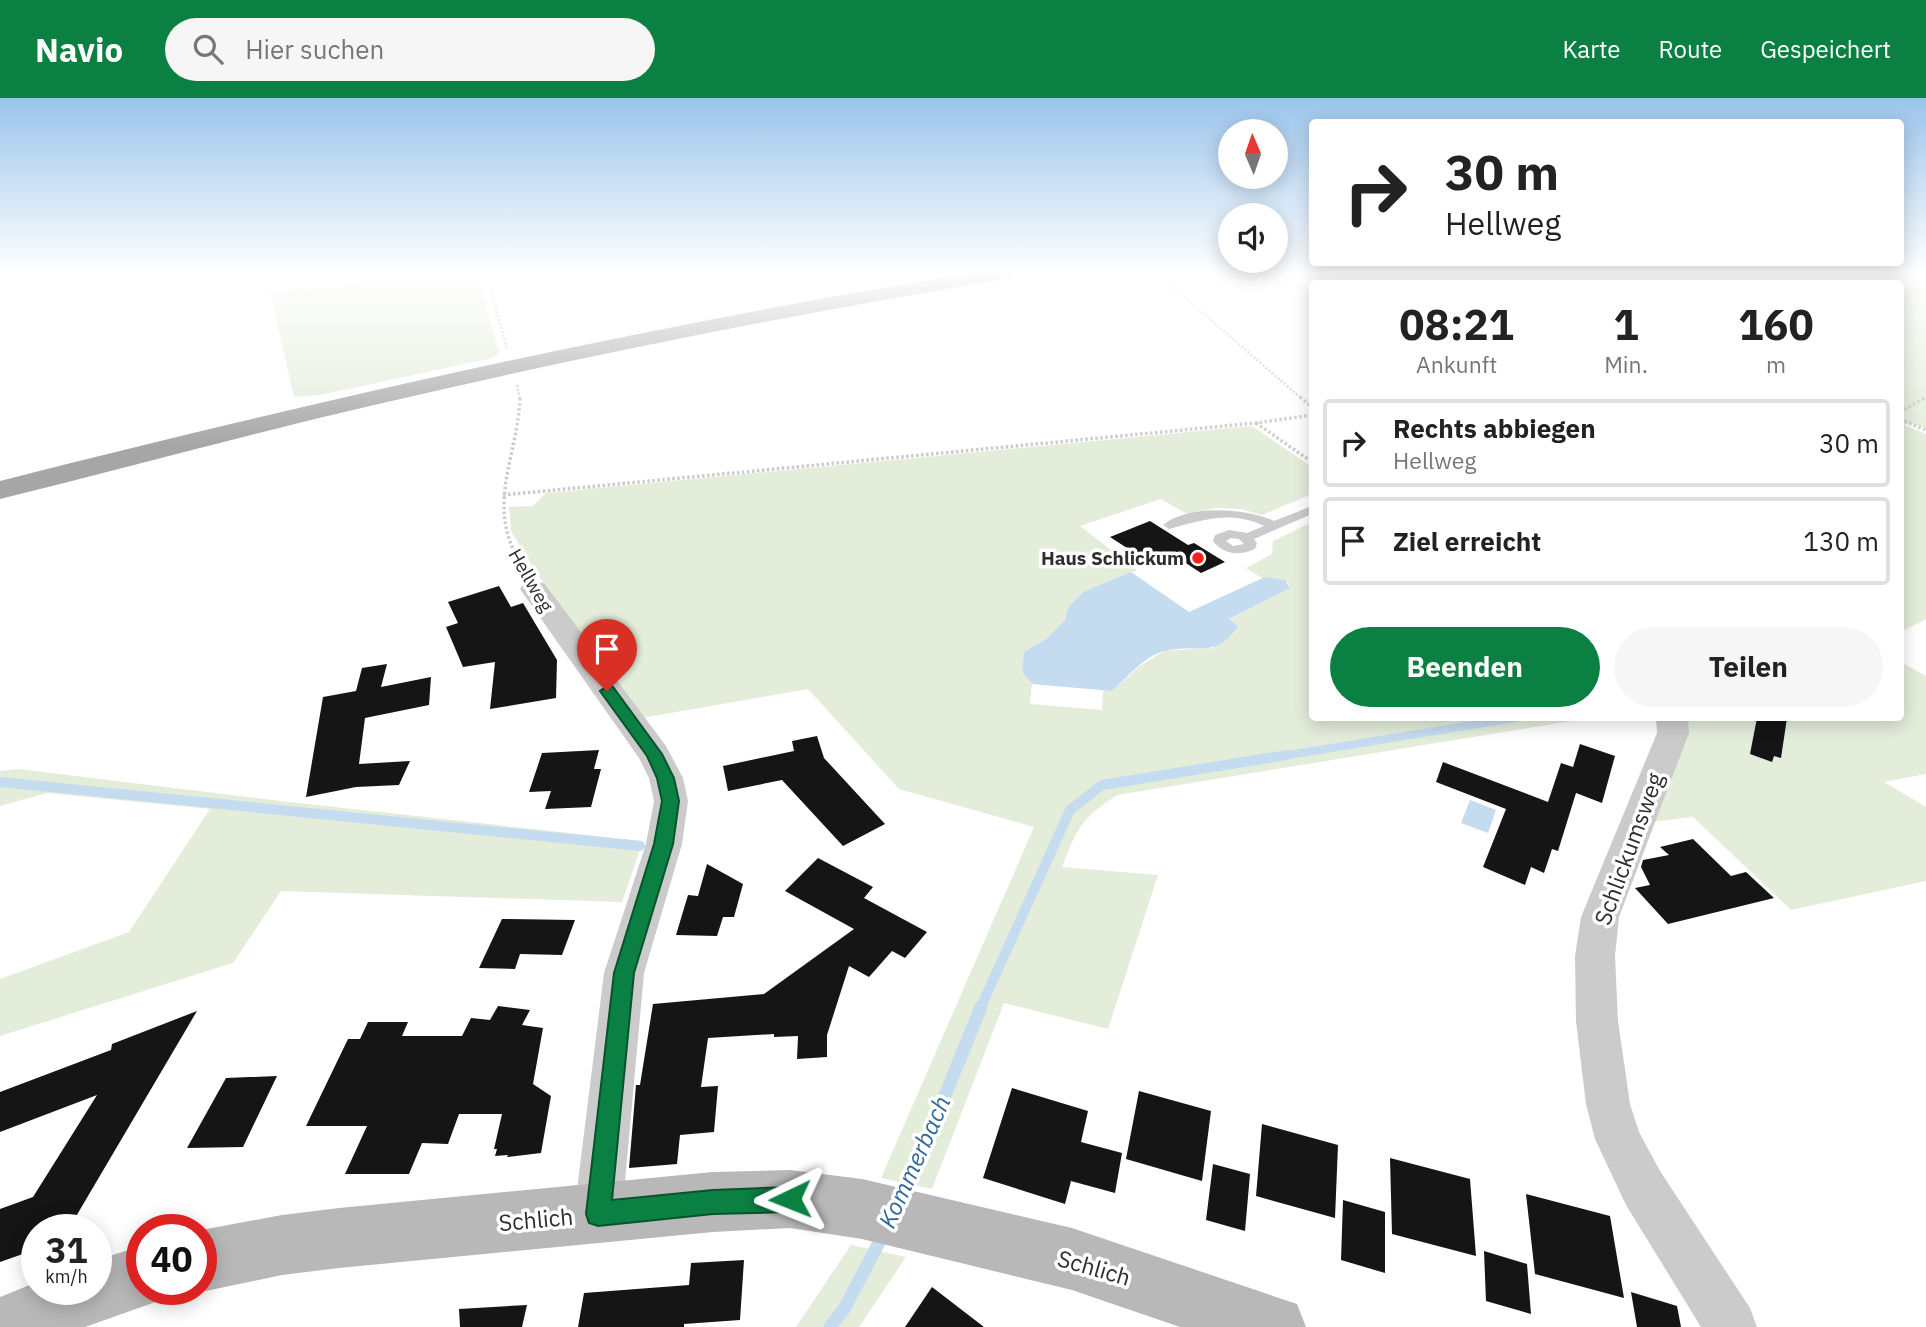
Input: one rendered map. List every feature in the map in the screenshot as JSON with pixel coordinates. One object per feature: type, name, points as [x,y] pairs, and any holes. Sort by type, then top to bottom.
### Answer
[{"type":"main road","points":[[0,490],[268,422],[688,330]]},
{"type":"street","name":"Hellweg","points":[[534,589],[654,754],[666,778],[671,801],[664,844],[624,973],[598,1214]]},
{"type":"street","name":"Schlickumsweg","points":[[1672,721],[1673,733],[1600,917],[1595,956],[1597,1021],[1608,1104],[1618,1139],[1643,1188],[1731,1327]]},
{"type":"street","name":"Schlich","points":[[217,1258],[339,1238],[713,1202],[790,1199],[862,1209],[957,1230],[1104,1269],[1274,1327]]},
{"type":"street","points":[[5,1327],[83,1296],[126,1283]]},
{"type":"lane","points":[[1246,538],[1309,511]]},
{"type":"lane","points":[[1169,525],[1206,513],[1226,512],[1251,516],[1274,526]]},
{"type":"path","name":"Hellweg","points":[[501,330],[520,402],[502,512],[508,540],[534,589]]},
{"type":"path","points":[[1224,330],[1309,404]]},
{"type":"path","points":[[1904,412],[1926,397]]},
{"type":"path","points":[[503,495],[1256,423],[1309,415]]},
{"type":"path","points":[[1904,419],[1926,430]]},
{"type":"path","points":[[1256,423],[1309,460]]},
{"type":"green space","points":[[279,330],[493,330],[499,353],[492,358],[320,395],[294,397]]},
{"type":"green space","points":[[1904,330],[1926,330],[1926,428],[1911,423],[1904,425]]},
{"type":"green space","points":[[1904,425],[1926,434],[1926,619],[1904,630]]},
{"type":"green space","points":[[1252,426],[1309,465],[1309,495],[1262,515],[1241,509],[1216,508],[1187,514],[1161,499],[1080,526],[1137,570],[1083,592],[1068,607],[1065,620],[1046,639],[1024,652],[1022,672],[1032,684],[1030,704],[1102,710],[1103,690],[1112,691],[1140,666],[1164,651],[1213,648],[1228,620],[1290,588],[1288,582],[1262,578],[1246,568],[1272,554],[1273,541],[1309,523],[1309,721],[1572,721],[1117,795],[1096,810],[1082,825],[1062,867],[1158,875],[1108,1029],[1004,1003],[932,1189],[881,1178],[1034,827],[899,789],[808,689],[642,718],[535,571],[511,531],[509,507],[533,506],[546,493]]},
{"type":"green space","points":[[1904,664],[1926,676],[1926,774],[1884,782],[1926,807],[1926,881],[1791,910],[1693,817],[1651,822],[1683,732],[1681,721],[1904,721]]},
{"type":"green space","points":[[18,769],[643,841],[622,902],[281,891],[233,963],[0,1036],[0,979],[129,932],[210,809],[47,793],[0,806],[0,771]]},
{"type":"green space","points":[[851,1245],[906,1257],[859,1327],[796,1327]]},
{"type":"water","points":[[1131,572],[1189,612],[1265,577],[1285,580],[1290,588],[1229,619],[1238,626],[1222,643],[1213,647],[1158,653],[1143,662],[1112,691],[1032,684],[1022,672],[1024,652],[1046,639],[1065,620],[1068,607],[1083,592]]},
{"type":"water","points":[[1470,800],[1496,810],[1488,833],[1461,823]]},
{"type":"building","points":[[1150,521],[1188,545],[1194,543],[1225,562],[1201,573],[1172,554],[1150,563],[1110,537]]},
{"type":"building","points":[[499,586],[511,607],[523,603],[557,660],[556,698],[490,709],[495,662],[463,667],[446,627],[458,623],[448,602]]},
{"type":"building","points":[[387,664],[381,687],[431,677],[429,705],[365,718],[359,764],[410,761],[399,785],[356,787],[306,797],[323,697],[356,691],[362,668]]},
{"type":"building","points":[[1756,721],[1787,721],[1781,758],[1774,756],[1772,762],[1750,754]]},
{"type":"building","points":[[817,736],[824,758],[885,824],[843,846],[782,780],[728,791],[723,766],[794,751],[792,741]]},
{"type":"building","points":[[1580,744],[1615,756],[1602,803],[1576,793],[1558,851],[1552,849],[1544,873],[1531,867],[1525,885],[1483,867],[1506,809],[1436,782],[1443,762],[1548,802],[1561,763],[1573,767]]},
{"type":"building","points":[[599,750],[594,769],[601,769],[591,807],[545,809],[551,791],[529,792],[542,753]]},
{"type":"building","points":[[1693,839],[1731,876],[1746,872],[1774,898],[1668,924],[1635,888],[1650,885],[1641,867],[1643,860],[1669,855],[1660,847]]},
{"type":"building","points":[[818,858],[873,887],[864,898],[927,932],[905,958],[892,951],[869,977],[849,966],[827,1035],[827,1057],[797,1059],[798,1036],[774,1037],[774,1034],[708,1038],[701,1087],[718,1086],[714,1132],[680,1135],[677,1164],[629,1168],[636,1085],[640,1085],[653,1004],[764,994],[854,929],[785,891]]},
{"type":"building","points":[[707,864],[743,884],[734,917],[723,917],[717,936],[676,935],[688,895],[698,896]]},
{"type":"building","points":[[502,919],[575,920],[562,955],[520,954],[515,969],[479,968]]},
{"type":"building","points":[[498,1006],[530,1010],[522,1025],[543,1028],[533,1084],[551,1096],[541,1153],[495,1156],[497,1149],[494,1149],[502,1114],[459,1114],[448,1144],[422,1143],[409,1174],[345,1174],[367,1126],[306,1126],[348,1039],[360,1039],[368,1022],[408,1022],[402,1036],[462,1036],[471,1018],[490,1020]]},
{"type":"building","points":[[197,1011],[77,1214],[21,1214],[21,1255],[0,1262],[0,1209],[33,1197],[97,1095],[0,1132],[0,1092],[111,1050],[112,1044]]},
{"type":"building","points":[[277,1076],[243,1147],[187,1148],[226,1078]]},
{"type":"building","points":[[1012,1088],[1088,1111],[1081,1142],[1122,1153],[1115,1193],[1071,1181],[1065,1204],[983,1178]]},
{"type":"building","points":[[1139,1091],[1211,1111],[1202,1181],[1126,1159]]},
{"type":"building","points":[[1262,1124],[1338,1145],[1335,1218],[1256,1196]]},
{"type":"building","points":[[1390,1158],[1470,1179],[1476,1256],[1392,1234]]},
{"type":"building","points":[[1213,1164],[1250,1174],[1245,1231],[1206,1220]]},
{"type":"building","points":[[1526,1194],[1610,1216],[1624,1298],[1535,1274]]},
{"type":"building","points":[[1343,1200],[1385,1212],[1385,1273],[1341,1260]]},
{"type":"building","points":[[1484,1251],[1527,1264],[1531,1314],[1486,1301]]},
{"type":"building","points":[[744,1260],[740,1320],[684,1324],[684,1327],[578,1327],[584,1293],[689,1285],[691,1263]]},
{"type":"building","points":[[932,1287],[984,1327],[905,1327]]},
{"type":"building","points":[[1631,1292],[1677,1306],[1681,1327],[1637,1327]]},
{"type":"building","points":[[527,1305],[522,1327],[460,1327],[459,1309]]},
{"type":"waterway","points":[[1276,757],[1497,721]]},
{"type":"waterway","points":[[980,1009],[1070,810],[1102,785],[1287,755]]},
{"type":"waterway","points":[[0,782],[640,846]]},
{"type":"waterway","name":"Kommerbach","points":[[903,1198],[981,1007]]},
{"type":"waterway","name":"Kommerbach","points":[[830,1327],[844,1309],[883,1235]]},
{"type":"place","name":"Haus Schlickum","points":[[1198,558]]},
{"type":"route","points":[[607,691],[654,754],[666,778],[671,801],[664,844],[624,973],[598,1214],[713,1202],[790,1199]]}]
